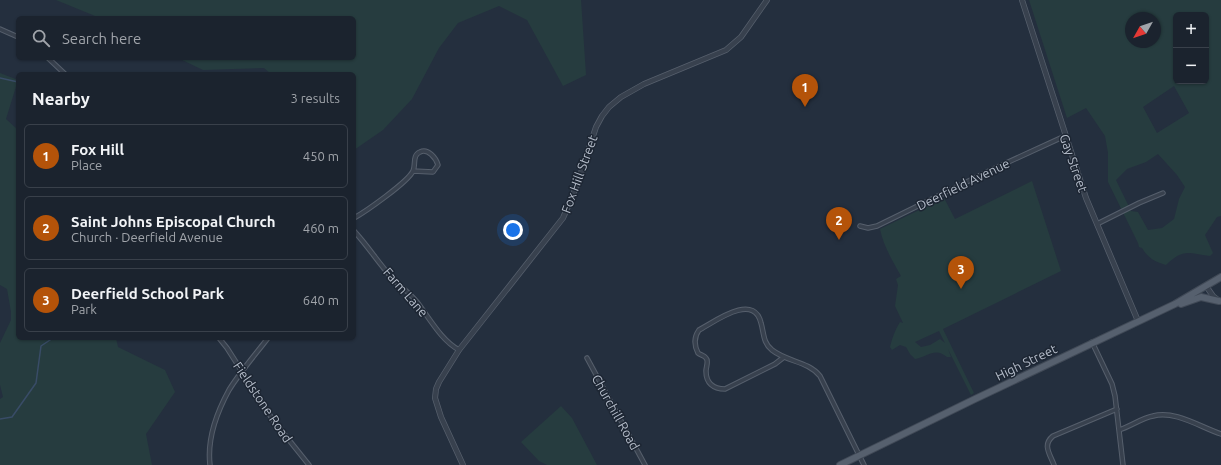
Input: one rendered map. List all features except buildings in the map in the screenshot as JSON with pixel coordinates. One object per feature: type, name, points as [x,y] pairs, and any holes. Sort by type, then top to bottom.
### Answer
[{"type":"main road","name":"High Street","points":[[840,465],[1092,342],[1175,304],[1221,277]]},
{"type":"main road","points":[[1175,304],[1182,304],[1201,297],[1220,302]]},
{"type":"street","name":"Fox Hill Street","points":[[463,465],[441,417],[435,398],[436,389],[459,350],[563,218],[577,185],[596,127],[609,107],[621,97],[644,84],[726,50],[741,37],[767,0]]},
{"type":"street","name":"Gay Street","points":[[1022,0],[1086,198],[1138,321]]},
{"type":"street","points":[[0,29],[16,36]]},
{"type":"street","points":[[50,60],[63,72]]},
{"type":"street","name":"Deerfield Avenue","points":[[860,226],[868,228],[877,226],[991,170],[1065,136]]},
{"type":"street","points":[[356,217],[401,183],[413,171],[415,156],[418,153],[423,151],[428,152],[437,161],[438,165],[433,172],[413,171]]},
{"type":"street","points":[[1097,224],[1163,193]]},
{"type":"street","name":"Farm Lane","points":[[356,233],[370,248],[394,280],[416,301],[445,339],[459,350]]},
{"type":"street","points":[[1206,286],[1213,296],[1220,302]]},
{"type":"street","points":[[784,357],[775,364],[725,389],[718,389],[712,386],[708,379],[706,373],[707,360],[698,353],[696,348],[696,334],[699,330],[742,308],[747,308],[759,316],[762,323],[763,337],[773,351],[816,370],[864,465]]},
{"type":"street","name":"Fieldstone Road","points":[[221,340],[272,420],[309,465]]},
{"type":"street","points":[[210,465],[210,445],[214,428],[229,390],[266,340]]},
{"type":"street","points":[[1092,342],[1112,384],[1117,409],[1123,465]]},
{"type":"street","name":"Churchill Road","points":[[587,358],[645,465]]},
{"type":"street","points":[[1054,465],[1047,447],[1048,440],[1053,436],[1117,409]]},
{"type":"street","points":[[1119,430],[1152,416],[1170,414],[1221,434]]},
{"type":"green space","points":[[56,0],[581,0],[586,75],[563,86],[527,20],[499,6],[458,23],[439,48],[412,99],[383,130],[356,149],[356,72],[269,72],[264,68],[203,70],[182,60],[356,60],[356,16],[95,16]]},
{"type":"green space","points":[[1029,0],[1221,0],[1221,216],[1217,217],[1205,235],[1213,253],[1210,256],[1186,253],[1177,256],[1166,265],[1149,257],[1142,248],[1139,247],[1108,182],[1108,153],[1105,136],[1086,108],[1067,118]],"holes":[[[1174,86],[1189,113],[1157,133],[1143,107]],[[1158,154],[1177,175],[1185,187],[1179,199],[1174,219],[1162,228],[1148,230],[1138,212],[1131,211],[1116,180],[1127,169],[1146,162]]]},
{"type":"green space","points":[[0,73],[16,79],[16,86],[6,119],[16,128],[16,340],[116,340],[118,347],[165,370],[175,392],[146,434],[152,465],[0,465],[0,399],[3,397],[0,385],[0,343],[11,320],[11,312],[7,289],[0,285]]},
{"type":"green space","points":[[1032,181],[1061,271],[943,329],[974,393],[971,395],[948,349],[951,357],[935,352],[915,359],[906,347],[900,345],[892,350],[890,347],[898,325],[900,322],[903,323],[895,306],[898,285],[896,279],[901,276],[886,247],[880,229],[944,198],[955,219]],"holes":[[[939,331],[945,343],[940,339],[930,345],[921,347],[915,342]]]},
{"type":"green space","points":[[561,406],[572,418],[597,465],[547,465],[539,461],[521,442]]},
{"type":"waterway","points":[[0,78],[16,82]]},
{"type":"waterway","points":[[0,419],[12,417],[36,383],[41,346],[50,340]]},
{"type":"place","name":"Fox Hill","points":[[805,107]]},
{"type":"place","name":"Saint Johns Episcopal Church","points":[[839,240]]},
{"type":"place","name":"Deerfield School Park","points":[[961,289]]}]
